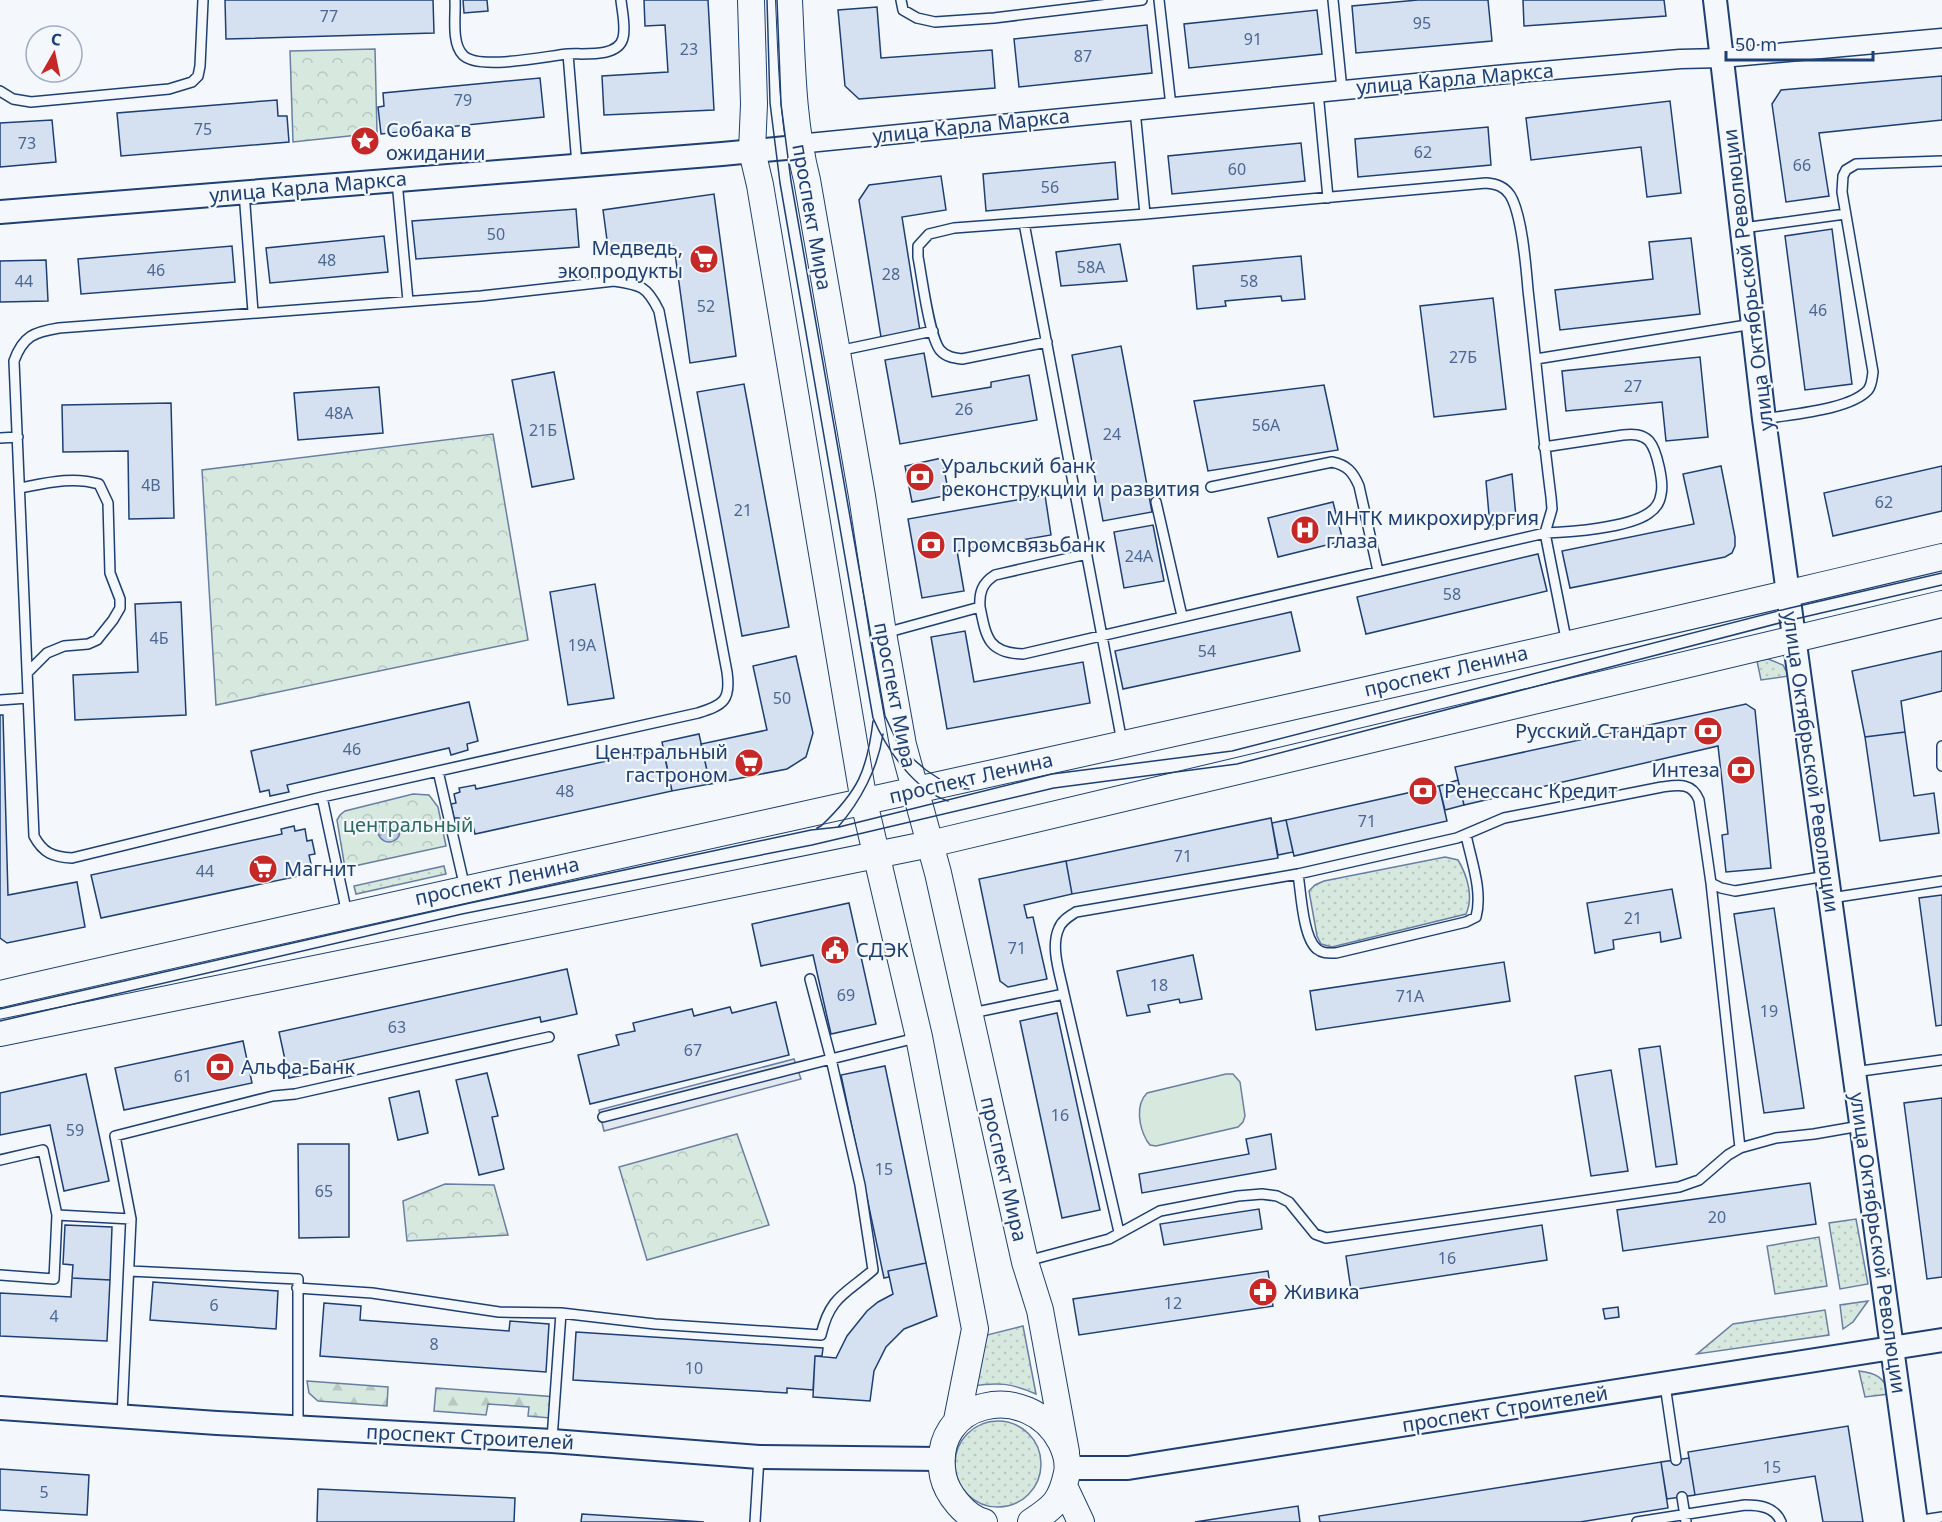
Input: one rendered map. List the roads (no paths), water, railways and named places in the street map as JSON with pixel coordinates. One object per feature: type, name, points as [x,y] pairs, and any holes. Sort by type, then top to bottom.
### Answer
[{"type":"main road","points":[[750,0],[754,104],[753,151],[864,802],[919,1037],[975,1329],[957,1420],[943,1443],[940,1459],[945,1484],[970,1516],[982,1522]]},
{"type":"main road","name":"проспект Мира","points":[[789,0],[798,144],[807,180],[903,745],[930,844],[1025,1262],[1040,1310],[1066,1469],[1081,1522]]},
{"type":"main road","name":"проспект Ленина","points":[[0,993],[347,914],[864,802],[1788,594],[1942,557]]},
{"type":"main road","points":[[0,1033],[930,844],[1942,604]]},
{"type":"main road","points":[[957,1420],[975,1410],[1001,1404],[1020,1407],[1040,1416],[1055,1431],[1066,1469],[1053,1508],[1031,1522]]},
{"type":"street","name":"улица Октябрьской Революции","points":[[1715,0],[1764,419],[1916,1522]]},
{"type":"street","name":"улица Карла Маркса","points":[[0,212],[753,151],[786,148],[798,144],[1318,92],[1942,38]]},
{"type":"street","name":"проспект Строителей","points":[[1066,1469],[1128,1468],[1942,1340]]},
{"type":"street","name":"проспект Строителей","points":[[0,1408],[552,1441],[759,1457],[940,1459]]},
{"type":"lane","points":[[0,91],[13,99],[31,102],[169,89],[192,82],[198,76],[200,66],[204,0]]},
{"type":"lane","points":[[456,0],[456,38],[462,54],[468,58],[487,62],[607,52],[615,48],[623,38],[621,0]]},
{"type":"lane","points":[[900,0],[903,10],[917,18],[935,22],[994,18],[1142,0]]},
{"type":"lane","points":[[1159,0],[1171,106]]},
{"type":"lane","points":[[1334,0],[1342,90]]},
{"type":"lane","points":[[568,54],[577,165]]},
{"type":"lane","points":[[1318,92],[1328,198]]},
{"type":"lane","points":[[1135,110],[1145,213]]},
{"type":"lane","points":[[1764,419],[1840,405],[1858,399],[1870,388],[1873,372],[1845,214],[1843,176],[1846,170],[1856,164],[1942,161]]},
{"type":"lane","points":[[397,180],[408,302]]},
{"type":"lane","points":[[1047,342],[962,359],[951,358],[941,351],[933,331],[918,257],[918,246],[922,240],[939,230],[1486,183],[1498,184],[1509,195],[1516,212],[1525,262],[1552,509],[1545,533],[1566,644]]},
{"type":"lane","points":[[244,192],[253,312]]},
{"type":"lane","points":[[1741,228],[1845,214]]},
{"type":"lane","points":[[1023,223],[1122,744]]},
{"type":"lane","points":[[614,281],[646,289],[659,311],[729,686],[726,699],[716,708],[322,797],[72,858],[49,855],[40,847],[34,836],[14,361],[18,348],[27,338],[40,331],[59,328],[253,312],[481,296],[614,281]]},
{"type":"lane","points":[[1536,359],[1753,324]]},
{"type":"lane","points":[[836,351],[933,331]]},
{"type":"lane","points":[[1087,554],[995,575],[987,579],[979,596],[985,631],[992,644],[1005,654],[1023,654],[1545,533],[1588,529],[1637,519],[1655,508],[1661,495],[1662,484],[1655,449],[1643,437],[1633,434],[1623,435],[1544,447]]},
{"type":"lane","points":[[0,438],[18,437]]},
{"type":"lane","points":[[1211,487],[1332,462],[1340,464],[1354,474],[1359,486],[1378,571]]},
{"type":"lane","points":[[20,488],[59,480],[87,480],[99,484],[108,503],[110,573],[120,599],[120,608],[97,640],[88,644],[64,646],[46,653],[28,672]]},
{"type":"lane","points":[[1156,502],[1182,616]]},
{"type":"lane","points":[[883,633],[980,607]]},
{"type":"lane","points":[[0,700],[28,698]]},
{"type":"lane","points":[[1942,746],[1942,766]]},
{"type":"lane","points":[[438,771],[465,888]]},
{"type":"lane","points":[[1119,1232],[1058,967],[1056,941],[1059,928],[1064,920],[1076,912],[1298,874],[1457,838],[1504,818],[1681,785],[1693,788],[1699,800],[1711,883],[1740,1149]]},
{"type":"lane","points":[[322,797],[347,914]]},
{"type":"lane","points":[[1298,874],[1308,939],[1317,949],[1325,953],[1466,922],[1476,916],[1478,907],[1477,890],[1466,835]]},
{"type":"lane","points":[[1711,883],[1735,891],[1942,881]]},
{"type":"lane","points":[[297,1287],[372,1293],[499,1312],[561,1313],[655,1324],[821,1335],[825,1316],[839,1297],[873,1270],[860,1185],[810,979]]},
{"type":"lane","points":[[969,1014],[1064,994]]},
{"type":"lane","points":[[122,1416],[131,1219],[115,1136],[273,1096],[295,1094],[549,1037]]},
{"type":"lane","points":[[603,1117],[919,1037]]},
{"type":"lane","points":[[1854,1072],[1942,1060]]},
{"type":"lane","points":[[1025,1262],[1109,1239],[1160,1211],[1238,1196],[1262,1194],[1277,1196],[1289,1202],[1315,1234],[1326,1238],[1679,1187],[1699,1180],[1728,1155],[1740,1149],[1776,1138],[1861,1125]]},
{"type":"lane","points":[[0,1160],[43,1150],[57,1215],[54,1279],[0,1275]]},
{"type":"lane","points":[[57,1215],[131,1219]]},
{"type":"lane","points":[[129,1271],[298,1279],[298,1426]]},
{"type":"lane","points":[[552,1441],[561,1313]]},
{"type":"lane","points":[[1665,1384],[1676,1460]]},
{"type":"lane","points":[[755,1522],[759,1457]]},
{"type":"lane","points":[[1682,1497],[1686,1518]]},
{"type":"lane","points":[[1637,1522],[1686,1518],[1745,1505],[1769,1508],[1781,1522]]},
{"type":"lane","points":[[1916,1522],[1942,1517]]},
{"type":"water","name":"центральный","points":[[389,820],[397,823],[400,831],[397,839],[389,842],[381,839],[378,831],[381,823]]},
{"type":"tram line","points":[[767,0],[770,103],[780,183],[873,718],[886,743],[903,767],[924,788],[948,801]]},
{"type":"tram line","points":[[777,0],[781,104],[791,181],[885,716],[899,746],[905,752],[953,788],[969,789]]},
{"type":"tram line","points":[[0,1009],[470,903],[811,830],[839,827],[1052,774],[1232,751],[1790,608],[1942,573]]},
{"type":"tram line","points":[[0,1021],[462,914],[812,845],[1054,788],[1237,764],[1791,620],[1942,585]]},
{"type":"tram line","points":[[817,828],[844,802],[859,779],[868,754],[873,721]]},
{"type":"tram line","points":[[838,827],[854,806],[873,772],[883,734]]},
{"type":"place","name":"Собака в ожидании","points":[[365,141]]},
{"type":"place","name":"Медведь, экопродукты","points":[[704,259]]},
{"type":"place","name":"Уральский банк реконструкции и развития","points":[[920,477]]},
{"type":"place","name":"МНТК микрохирургия глаза","points":[[1305,530]]},
{"type":"place","name":"Промсвязьбанк","points":[[931,545]]},
{"type":"place","name":"Русский Стандарт","points":[[1708,731]]},
{"type":"place","name":"Центральный гастроном","points":[[749,763]]},
{"type":"place","name":"Интеза","points":[[1741,770]]},
{"type":"place","name":"Ренессанс Кредит","points":[[1423,791]]},
{"type":"place","name":"Магнит","points":[[263,869]]},
{"type":"place","name":"СДЭК","points":[[835,950]]},
{"type":"place","name":"Альфа-Банк","points":[[220,1067]]},
{"type":"place","name":"Живика","points":[[1263,1292]]}]
